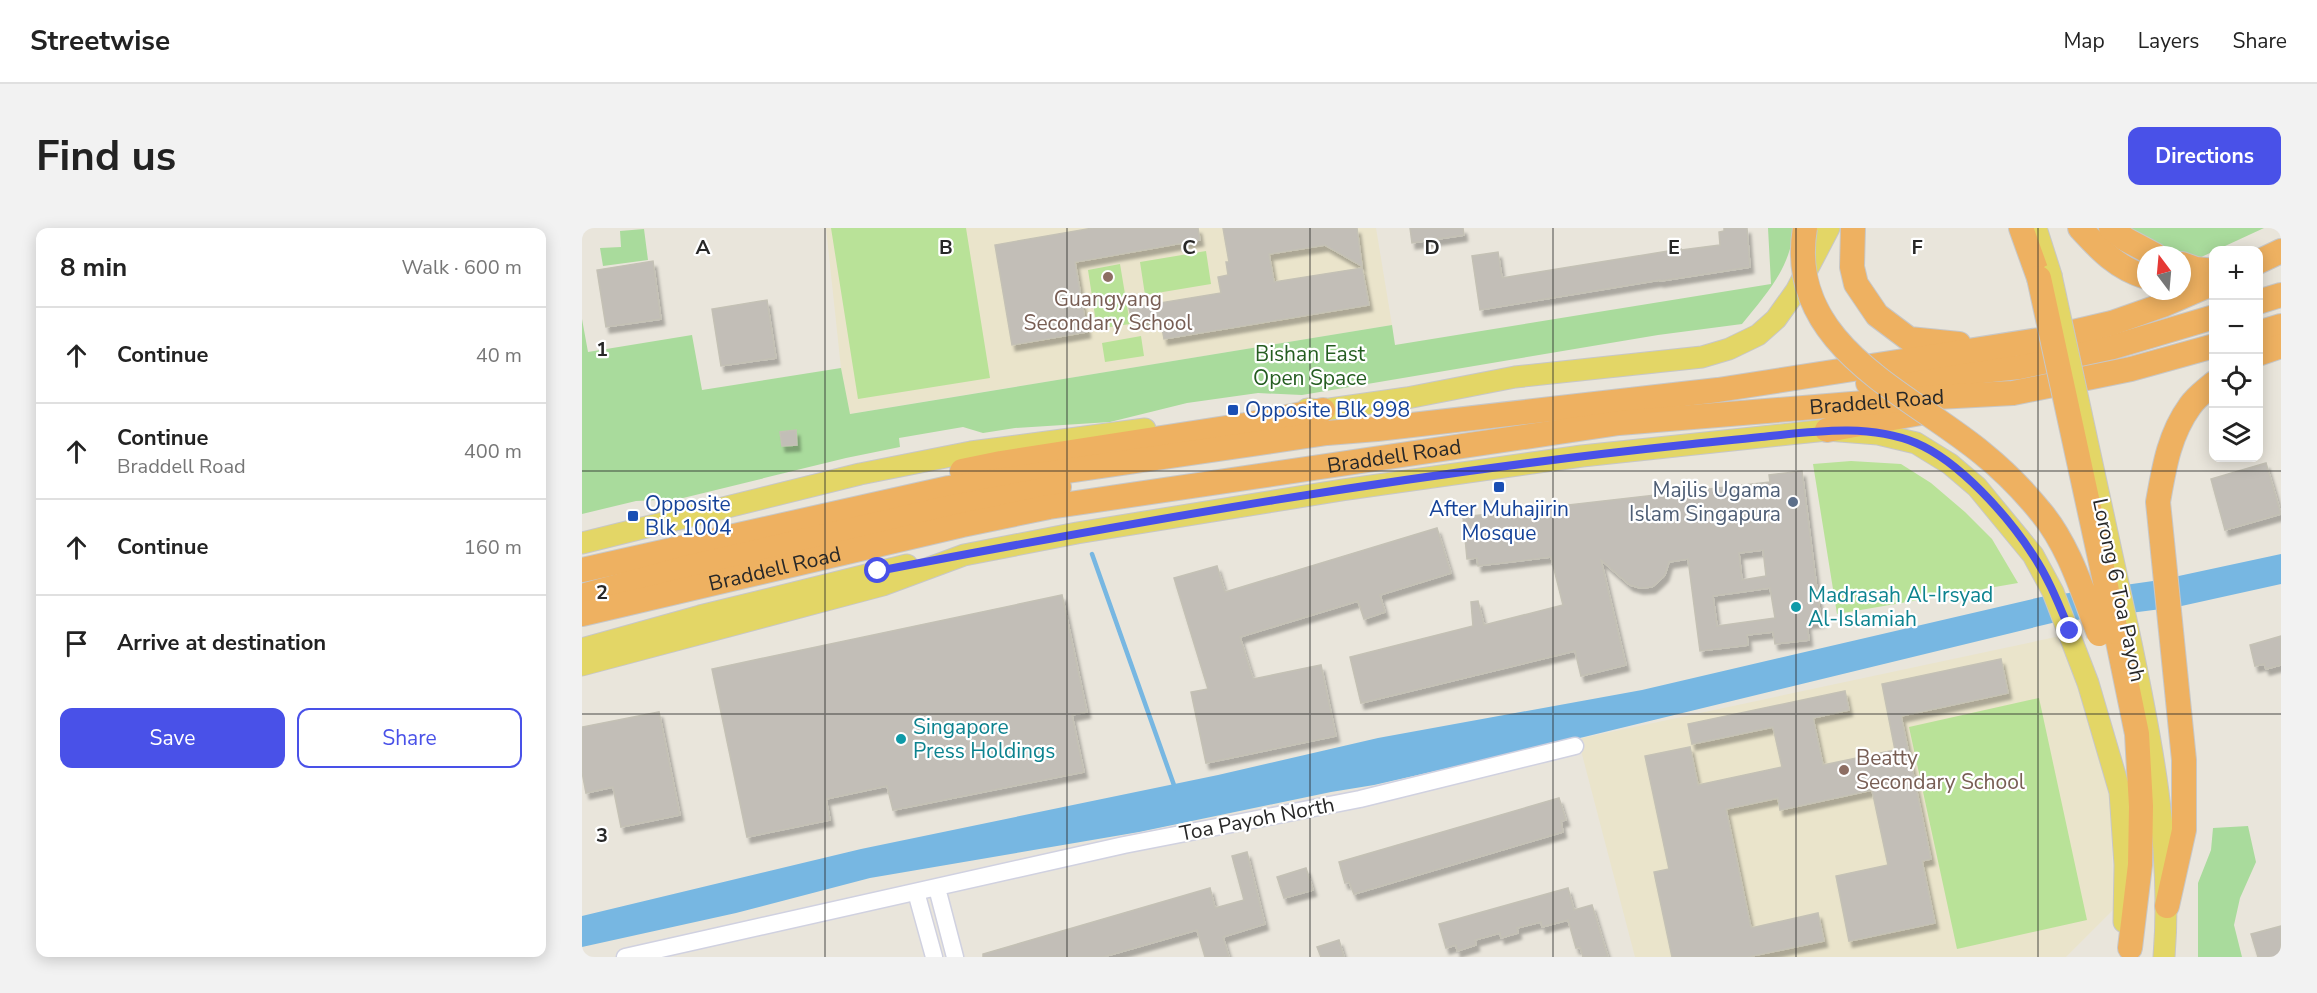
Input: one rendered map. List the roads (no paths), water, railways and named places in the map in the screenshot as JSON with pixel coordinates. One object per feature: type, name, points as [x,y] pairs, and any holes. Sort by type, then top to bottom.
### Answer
[{"type":"highway","points":[[1805,228],[1801,247],[1804,271],[1812,301],[1823,324],[1858,362],[1982,453],[2012,480],[2042,513],[2114,632]]},
{"type":"highway","points":[[1853,228],[1852,267],[1856,284],[1877,315],[1909,339],[1995,347]]},
{"type":"highway","points":[[2021,228],[2045,276],[2114,632],[2137,734],[2140,865],[2130,952]]},
{"type":"highway","points":[[2080,228],[2116,264],[2137,274]]},
{"type":"highway","points":[[2111,228],[2139,246]]},
{"type":"highway","points":[[2263,260],[2281,251]]},
{"type":"highway","points":[[2263,268],[2281,265]]},
{"type":"highway","points":[[2191,267],[2209,270]]},
{"type":"highway","points":[[2191,282],[2209,281]]},
{"type":"highway","name":"Braddell Road","points":[[947,482],[1292,438],[1718,390],[1995,347],[2039,340],[2112,323],[2163,305],[2209,283]]},
{"type":"highway","points":[[2263,301],[2281,295]]},
{"type":"highway","name":"Braddell Road","points":[[1718,390],[1851,384],[2019,367],[2113,347],[2209,318]]},
{"type":"highway","points":[[2263,332],[2281,326]]},
{"type":"highway","points":[[2263,353],[2281,346]]},
{"type":"highway","name":"Braddell Road","points":[[582,614],[962,525],[1049,507],[1619,423],[1937,396],[2013,393],[2131,369],[2209,347]]},
{"type":"highway","points":[[2167,906],[2184,830],[2184,760],[2158,502],[2172,436],[2191,405],[2209,388]]},
{"type":"highway","points":[[1827,430],[1977,405],[2013,393]]},
{"type":"highway","points":[[588,568],[764,518],[947,482],[1001,463],[1323,410]]},
{"type":"highway","points":[[582,596],[685,568],[952,507],[1333,444],[1361,430]]},
{"type":"main road","points":[[582,543],[860,474],[972,452],[1275,412],[1323,410],[1422,395],[1515,377],[1702,357],[1729,349],[1758,335],[1776,319],[1796,291],[1829,228]]},
{"type":"main road","points":[[2036,228],[2045,276]]},
{"type":"main road","name":"Braddell Road","points":[[582,664],[883,585],[964,555],[1077,532],[1428,477],[1605,453],[1827,430],[1878,434],[1916,443],[1950,464],[1977,487],[2033,555],[2053,592],[2070,631],[2120,792],[2125,865],[2124,920],[2130,952]]},
{"type":"main road","points":[[582,649],[700,616],[878,571],[964,555]]},
{"type":"main road","name":"Lorong 6 Toa Payoh","points":[[2114,632],[2156,765],[2167,906],[2164,957]]},
{"type":"street","name":"Toa Payoh North","points":[[626,957],[1124,845],[1359,799],[1575,746]]},
{"type":"street","points":[[937,888],[955,957]]},
{"type":"street","points":[[916,892],[934,957]]},
{"type":"water","points":[[2281,554],[2281,584],[2177,607],[2052,623],[1584,737],[1374,785],[1139,832],[870,878],[736,913],[582,947],[582,916],[861,849],[1218,775],[1378,738],[1642,690],[2041,597],[2160,580]]},
{"type":"waterway","points":[[1092,554],[1175,788]]},
{"type":"place","name":"Guangyang Secondary School","points":[[1108,277]]},
{"type":"place","name":"Opposite Blk 998","points":[[1233,410]]},
{"type":"place","name":"After Muhajirin Mosque","points":[[1499,487]]},
{"type":"place","name":"Majlis Ugama Islam Singapura","points":[[1793,502]]},
{"type":"place","name":"Opposite Blk 1004","points":[[633,516]]},
{"type":"place","name":"Madrasah Al-Irsyad Al-Islamiah","points":[[1796,607]]},
{"type":"place","name":"Singapore Press Holdings","points":[[901,739]]},
{"type":"place","name":"Beatty Secondary School","points":[[1844,770]]},
{"type":"park label","name":"Bishan East Open Space","points":[[1310,366]]}]
